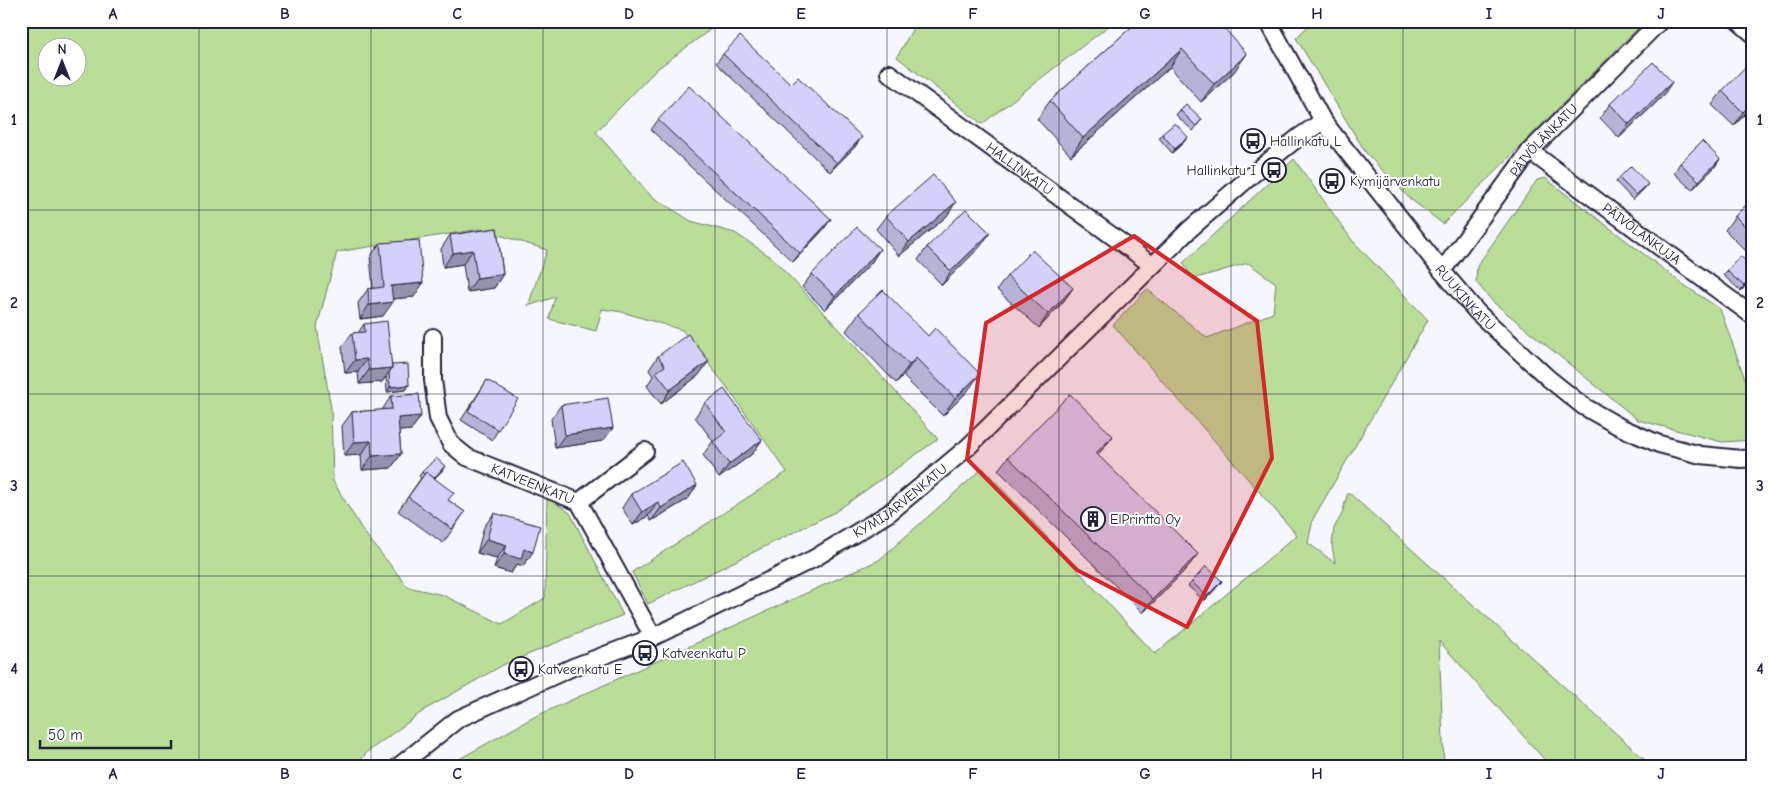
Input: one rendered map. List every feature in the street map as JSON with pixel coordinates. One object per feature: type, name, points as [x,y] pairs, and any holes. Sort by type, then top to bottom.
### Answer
[{"type":"street","name":"RUUKINKATU","points":[[1268,21],[1323,121],[1442,271],[1477,312],[1548,378],[1583,406],[1620,427],[1659,444],[1700,455],[1741,459],[1753,458]]},
{"type":"street","name":"PÄIVÖLÄNKATU","points":[[1442,271],[1530,151],[1660,21]]},
{"type":"street","points":[[1738,21],[1753,34]]},
{"type":"street","name":"HALLINKATU","points":[[889,72],[1152,265]]},
{"type":"street","name":"KYMIJÄRVENKATU","points":[[399,766],[458,719],[573,667],[653,637],[813,559],[889,513],[968,447],[1190,228],[1260,168],[1299,137],[1323,121]]},
{"type":"street","name":"PÄIVÖLÄNKUJA","points":[[1530,151],[1753,316]]},
{"type":"street","name":"KATVEENKATU","points":[[433,337],[433,380],[438,418],[451,444],[467,458],[579,502],[653,637]]},
{"type":"street","points":[[579,502],[645,451]]},
{"type":"highlighted area","points":[[1134,236],[1257,321],[1272,458],[1187,627],[1077,570],[967,459],[986,323]]},
{"type":"green space","points":[[21,21],[722,21],[657,69],[596,132],[651,196],[691,221],[735,233],[771,257],[844,334],[938,439],[835,512],[648,604],[632,572],[787,472],[726,386],[682,330],[622,312],[602,309],[596,331],[549,319],[555,297],[528,306],[547,250],[480,229],[337,252],[317,327],[331,408],[333,481],[363,531],[408,587],[443,595],[502,624],[545,598],[547,497],[570,513],[623,615],[503,665],[426,709],[366,753],[358,766],[21,766]]},
{"type":"green space","points":[[917,21],[1115,21],[982,124],[897,57]]},
{"type":"green space","points":[[1313,21],[1645,21],[1443,224],[1409,198],[1366,153],[1296,38]]},
{"type":"green space","points":[[1294,159],[1352,240],[1428,320],[1313,519],[1308,543],[1335,563],[1332,546],[1334,528],[1342,514],[1348,492],[1652,766],[1550,766],[1439,641],[1444,766],[447,766],[534,717],[879,560],[983,468],[1155,654],[1297,535],[1113,325],[1147,289],[1207,338],[1273,313],[1276,283],[1248,263],[1193,279],[1183,263]]},
{"type":"green space","points":[[1545,178],[1684,285],[1720,309],[1748,387],[1753,387],[1753,440],[1722,442],[1638,420],[1493,302],[1476,282],[1477,266],[1537,180]]},
{"type":"building","points":[[1138,21],[1218,21],[1247,54],[1214,84],[1182,49],[1083,138],[1050,101]]},
{"type":"building","points":[[740,36],[791,84],[798,77],[862,137],[837,163],[723,54]]},
{"type":"building","points":[[1653,62],[1672,82],[1629,124],[1610,104]]},
{"type":"building","points":[[1748,64],[1753,68],[1753,102],[1743,112],[1722,91]]},
{"type":"building","points":[[689,86],[831,219],[800,253],[658,120]]},
{"type":"building","points":[[1186,104],[1202,119],[1196,126],[1180,110]]},
{"type":"building","points":[[1175,123],[1188,137],[1175,149],[1162,134]]},
{"type":"building","points":[[1702,141],[1720,159],[1699,181],[1680,163]]},
{"type":"building","points":[[1631,166],[1648,184],[1636,195],[1619,178]]},
{"type":"building","points":[[933,175],[956,202],[909,242],[886,216]]},
{"type":"building","points":[[1753,198],[1753,234],[1735,216]]},
{"type":"building","points":[[966,209],[990,233],[951,271],[927,247]]},
{"type":"building","points":[[857,227],[880,249],[835,296],[812,274]]},
{"type":"building","points":[[497,228],[503,274],[477,278],[473,250],[453,253],[450,235]]},
{"type":"building","points":[[419,240],[423,283],[391,286],[393,302],[369,305],[368,289],[384,287],[380,243]]},
{"type":"building","points":[[1032,250],[1073,288],[1048,314],[1007,276]]},
{"type":"building","points":[[1740,256],[1753,267],[1753,277],[1744,286],[1727,271]]},
{"type":"building","points":[[883,290],[928,336],[935,328],[980,374],[955,398],[916,358],[909,365],[859,313]]},
{"type":"building","points":[[387,321],[392,368],[369,370],[367,359],[355,360],[352,333],[365,332],[364,324]]},
{"type":"building","points":[[688,334],[709,361],[670,390],[656,372],[665,366],[658,356]]},
{"type":"building","points":[[408,364],[409,385],[390,387],[389,373],[392,365]]},
{"type":"building","points":[[487,380],[518,399],[498,430],[468,411]]},
{"type":"building","points":[[724,389],[762,440],[729,464],[713,442],[726,432],[705,403]]},
{"type":"building","points":[[419,394],[421,416],[398,418],[401,454],[372,456],[371,441],[354,442],[352,412],[392,409],[391,396]]},
{"type":"building","name":"ElPrintta Oy","points":[[1070,394],[1113,436],[1096,453],[1198,554],[1153,599],[1008,457]]},
{"type":"building","points":[[608,398],[613,428],[565,435],[561,405]]},
{"type":"building","points":[[436,458],[445,466],[434,478],[426,472],[424,474],[422,472]]},
{"type":"building","points":[[683,462],[697,485],[661,508],[658,502],[642,512],[631,494]]},
{"type":"building","points":[[426,472],[454,493],[448,500],[465,512],[452,529],[408,497]]},
{"type":"building","points":[[494,513],[540,526],[533,552],[524,549],[521,559],[504,554],[507,545],[487,539]]},
{"type":"building","points":[[1206,566],[1222,581],[1207,596],[1192,582]]},
{"type":"place","name":"Hallinkatu L","points":[[1253,141]]},
{"type":"place","name":"Hallinkatu I","points":[[1274,170]]},
{"type":"place","name":"Kymijärvenkatu","points":[[1332,181]]},
{"type":"place","name":"ElPrintta Oy","points":[[1093,519]]},
{"type":"place","name":"Katveenkatu P","points":[[645,653]]},
{"type":"place","name":"Katveenkatu E","points":[[521,669]]}]
